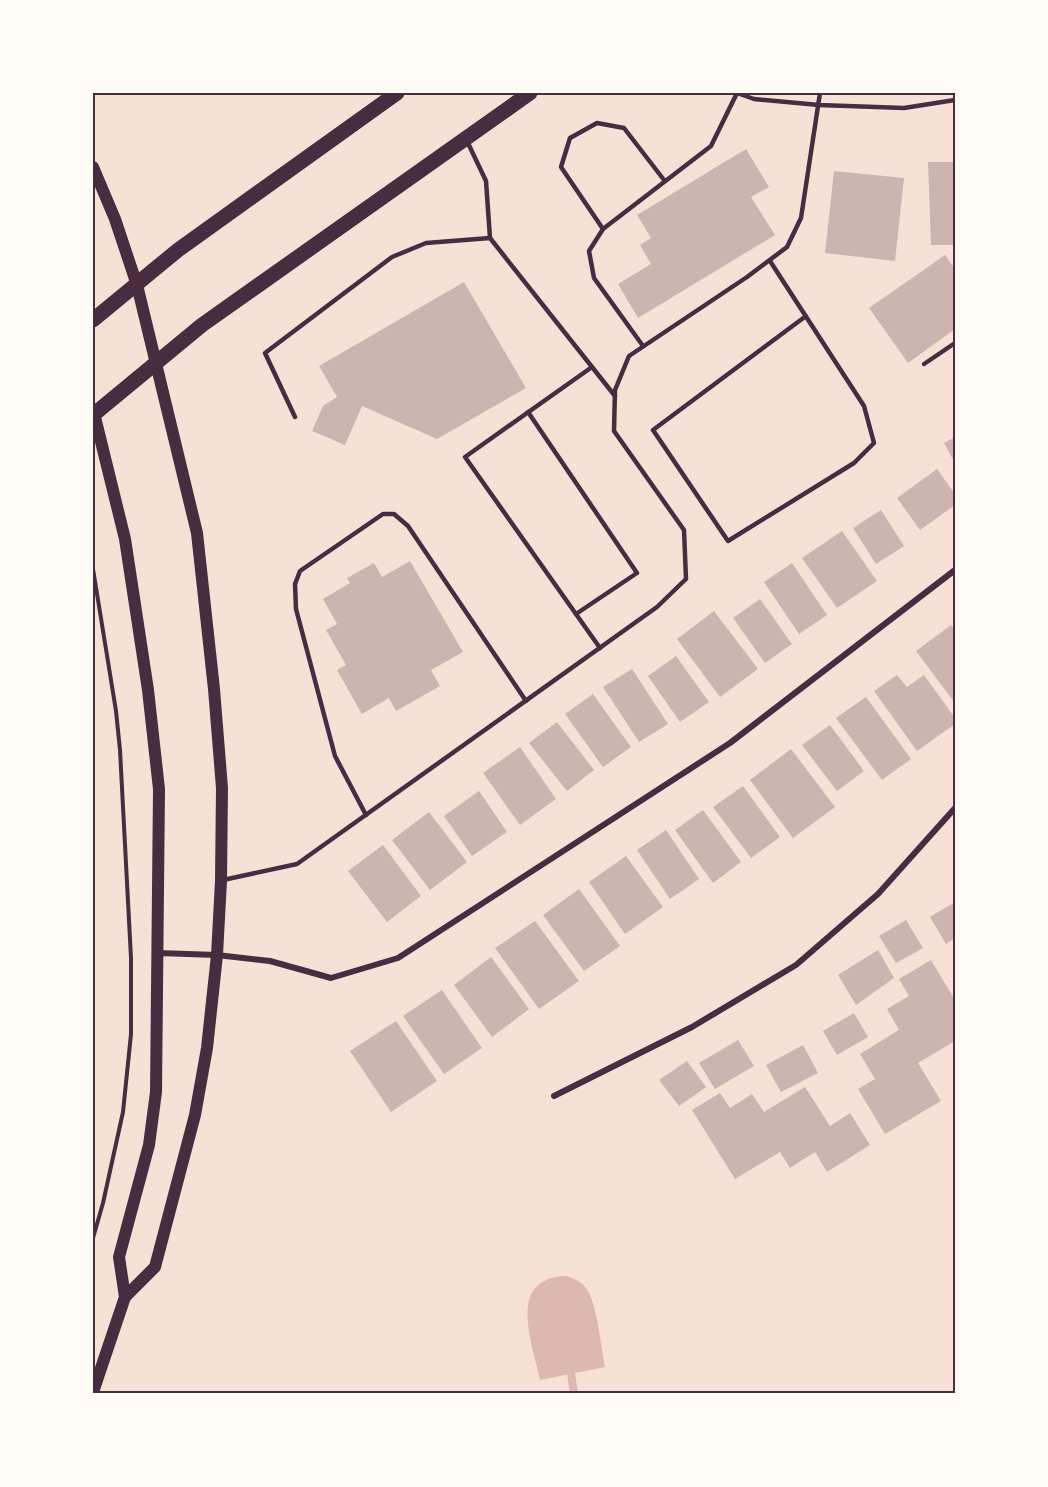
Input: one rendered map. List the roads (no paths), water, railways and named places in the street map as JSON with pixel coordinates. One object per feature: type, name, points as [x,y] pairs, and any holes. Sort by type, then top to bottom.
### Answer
[{"type":"main road","points":[[93,320],[178,250],[397,93]]},
{"type":"main road","points":[[125,1297],[119,1257],[149,1145],[156,1092],[159,789],[148,690],[125,539],[93,413],[202,325],[530,93]]},
{"type":"main road","points":[[93,167],[115,219],[137,285],[197,533],[222,788],[217,955],[207,1048],[199,1092],[155,1267],[125,1297],[93,1392]]},
{"type":"street","points":[[158,953],[217,955],[270,961],[331,978],[398,958],[720,749],[955,570]]},
{"type":"street","points":[[554,1096],[693,1027],[796,965],[878,894],[955,808]]},
{"type":"lane","points":[[643,346],[594,278],[589,251],[603,229],[711,146],[737,93],[754,99],[819,105],[904,108],[955,100]]},
{"type":"lane","points":[[221,881],[297,864],[657,607],[686,579],[684,530],[614,430],[615,390],[629,356],[770,261],[787,247],[801,218],[820,93]]},
{"type":"lane","points":[[603,229],[561,167],[570,138],[597,123],[624,128],[664,180]]},
{"type":"lane","points":[[466,138],[486,182],[490,238],[615,396]]},
{"type":"lane","points":[[295,417],[265,353],[392,257],[426,243],[490,238]]},
{"type":"lane","points":[[770,261],[807,316],[864,406],[874,443],[854,463],[728,541],[653,430],[807,316]]},
{"type":"lane","points":[[924,364],[955,343]]},
{"type":"lane","points":[[592,367],[465,457],[600,648]]},
{"type":"lane","points":[[528,412],[637,573],[576,614]]},
{"type":"lane","points":[[366,815],[335,756],[296,609],[295,584],[300,571],[383,514],[394,514],[408,526],[526,701]]},
{"type":"waterway","points":[[571,1373],[574,1394]]}]
